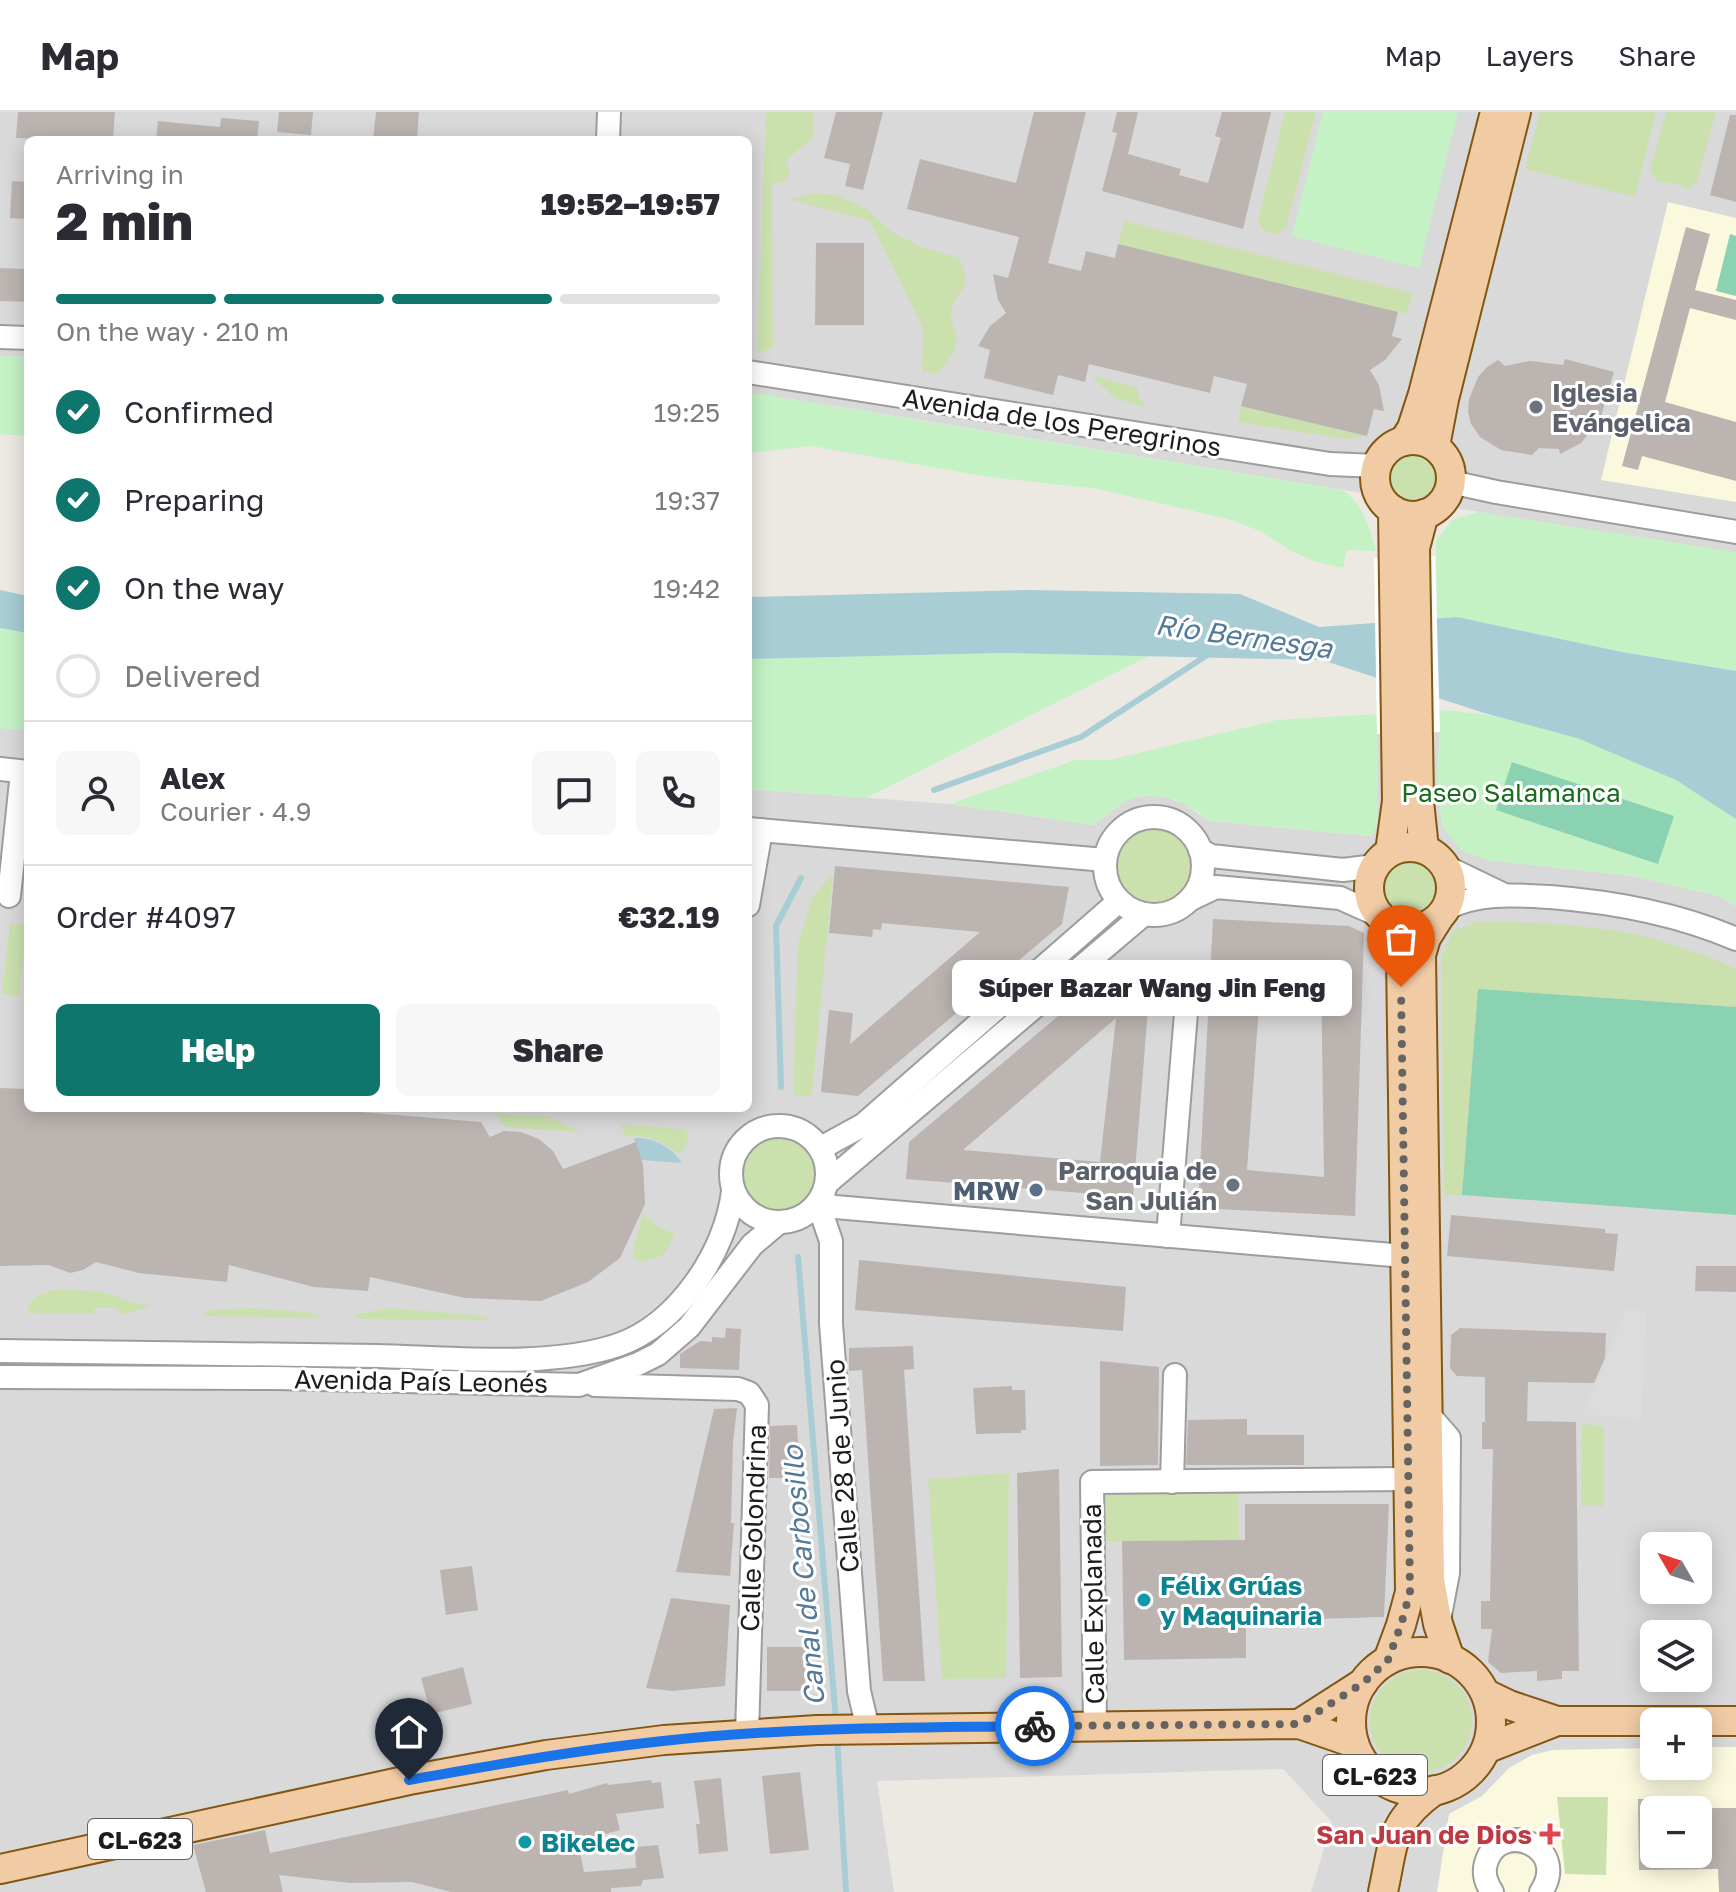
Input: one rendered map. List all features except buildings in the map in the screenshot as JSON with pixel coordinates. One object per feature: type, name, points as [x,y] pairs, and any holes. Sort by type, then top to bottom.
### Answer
[{"type":"main road","points":[[1404,441],[1412,428],[1423,394],[1495,112]]},
{"type":"main road","points":[[1435,446],[1516,112]]},
{"type":"main road","points":[[1417,439],[1435,446],[1448,464],[1451,482],[1448,494],[1442,503],[1424,514],[1401,515],[1377,491],[1377,466],[1383,454],[1404,441],[1417,439]]},
{"type":"main road","points":[[1393,510],[1404,558],[1407,733],[1419,801],[1435,858],[1451,880],[1451,894],[1426,938],[1421,955],[1421,1401],[1430,1580],[1438,1624],[1450,1659],[1464,1668],[1486,1694],[1557,1721],[1736,1721]]},
{"type":"main road","points":[[1404,558],[1415,548],[1424,514]]},
{"type":"main road","points":[[1388,1660],[1410,1592],[1406,1479],[1421,1401],[1404,1256],[1401,957],[1396,938],[1371,904],[1368,891],[1369,878],[1382,859],[1397,801],[1407,733]]},
{"type":"main road","points":[[1382,859],[1410,846],[1435,858]]},
{"type":"main road","points":[[1382,919],[1399,929],[1412,930],[1426,927],[1442,913]]},
{"type":"main road","name":"CL-623","points":[[1299,1724],[1363,1683],[1388,1660],[1400,1654],[1432,1651],[1450,1659]]},
{"type":"main road","name":"CL-623","points":[[1363,1683],[1354,1704],[1354,1743],[1372,1773],[1391,1785],[1413,1791],[1435,1790],[1457,1783],[1475,1767],[1488,1748]]},
{"type":"main road","points":[[1486,1694],[1491,1713],[1488,1748],[1557,1721]]},
{"type":"main road","name":"CL-623","points":[[0,1869],[409,1780],[546,1755],[664,1740],[822,1729],[1299,1724],[1354,1743]]},
{"type":"main road","points":[[1372,1773],[1392,1810],[1397,1829]]},
{"type":"main road","points":[[1383,1892],[1397,1829],[1406,1814],[1435,1790]]},
{"type":"street","points":[[608,136],[609,112]]},
{"type":"street","points":[[0,337],[24,338]]},
{"type":"street","name":"Avenida de los Peregrinos","points":[[752,373],[1330,464],[1377,466]]},
{"type":"street","points":[[1451,482],[1736,532]]},
{"type":"street","points":[[9,896],[17,771]]},
{"type":"street","points":[[1191,899],[1201,876],[1200,850],[1180,824],[1164,818],[1147,817],[1117,833],[1109,846],[1105,875],[1110,889],[1130,910],[1161,915],[1216,887],[1340,898],[1382,919]]},
{"type":"street","points":[[752,854],[754,829],[1105,860]]},
{"type":"street","points":[[1200,850],[1211,856],[1343,870],[1382,859]]},
{"type":"street","points":[[1435,858],[1503,894]]},
{"type":"street","points":[[1442,913],[1466,898],[1503,894],[1625,905],[1670,915],[1736,939]]},
{"type":"street","points":[[821,1148],[863,1125],[1119,901]]},
{"type":"street","points":[[828,1182],[826,1160],[821,1148],[804,1133],[787,1125],[755,1131],[741,1143],[730,1175],[733,1191],[752,1214],[778,1223],[794,1221],[818,1203],[828,1182],[1144,914]]},
{"type":"street","points":[[1168,1236],[1188,988]]},
{"type":"street","name":"Avenida País Leonés","points":[[0,1351],[463,1358],[554,1358],[589,1353],[637,1336],[679,1303],[719,1245],[731,1212],[733,1191]]},
{"type":"street","points":[[818,1203],[835,1207],[1404,1256]]},
{"type":"street","name":"Calle 28 de Junio","points":[[818,1203],[831,1241],[831,1324],[860,1729]]},
{"type":"street","name":"Avenida País Leonés","points":[[0,1377],[276,1378],[579,1385],[658,1354],[689,1327],[734,1266],[752,1245],[778,1223]]},
{"type":"street","points":[[658,1354],[657,1363],[666,1376],[682,1386]]},
{"type":"street","points":[[1175,1375],[1172,1482],[1406,1479]]},
{"type":"street","name":"Calle Golondrina","points":[[579,1385],[738,1389],[749,1393],[757,1405],[747,1734]]},
{"type":"street","name":"Calle Explanada","points":[[1095,1725],[1092,1482],[1172,1482]]},
{"type":"street","points":[[1492,1892],[1485,1876],[1489,1856],[1512,1840],[1533,1844],[1547,1860],[1549,1875],[1541,1892]]},
{"type":"shaded area","points":[[0,112],[1736,112],[1736,571],[1479,512],[752,393],[752,136],[24,136],[24,357],[0,356]]},
{"type":"shaded area","points":[[1668,202],[1736,218],[1736,502],[1601,480]]},
{"type":"shaded area","points":[[0,728],[24,730],[24,1112],[752,1112],[752,789],[950,804],[1093,825],[1127,800],[1146,795],[1162,796],[1185,804],[1208,821],[1372,836],[1378,821],[1377,734],[1440,732],[1437,769],[1442,826],[1487,860],[1633,876],[1719,896],[1736,906],[1736,1892],[1311,1892],[1332,1822],[1283,1769],[877,1781],[894,1892],[0,1892]]},
{"type":"shaded area","points":[[1626,1309],[1647,1311],[1641,1420],[1583,1414]]},
{"type":"shaded area","name":"San Juan de Dios","points":[[1712,1747],[1736,1747],[1736,1892],[1437,1892],[1449,1814],[1482,1796],[1509,1768],[1532,1755],[1553,1750],[1640,1748],[1640,1780],[1712,1780]]},
{"type":"green space","points":[[766,112],[813,112],[813,138],[786,160],[790,173],[785,181],[772,184],[773,348],[757,353]]},
{"type":"green space","points":[[1285,112],[1316,112],[1286,228],[1277,234],[1263,231],[1258,220]]},
{"type":"green space","points":[[1323,112],[1458,112],[1419,268],[1292,236]]},
{"type":"green space","points":[[1540,112],[1656,112],[1635,197],[1525,169]]},
{"type":"green space","points":[[1666,112],[1716,112],[1697,182],[1687,189],[1675,183],[1657,182],[1650,170]]},
{"type":"green space","points":[[814,193],[839,196],[868,210],[892,232],[921,247],[959,258],[965,278],[962,291],[952,308],[956,345],[937,373],[922,372],[923,328],[870,221],[788,199]]},
{"type":"green space","points":[[1124,221],[1412,293],[1407,314],[1118,244]]},
{"type":"green space","points":[[1730,234],[1736,236],[1736,296],[1716,291]]},
{"type":"green space","points":[[0,356],[24,357],[24,436],[0,434]]},
{"type":"green space","points":[[1095,376],[1138,388],[1138,397],[1147,408],[1115,398],[1094,379]]},
{"type":"green space","points":[[752,393],[1343,490],[1361,510],[1376,551],[1347,550],[1343,568],[1313,561],[1260,531],[1228,519],[1098,489],[989,477],[811,446],[752,453]]},
{"type":"green space","points":[[1241,406],[1367,436],[1345,439],[1238,422]]},
{"type":"green space","points":[[1414,453],[1431,461],[1439,478],[1431,495],[1414,503],[1397,495],[1389,478],[1397,461]]},
{"type":"green space","points":[[1479,512],[1736,552],[1736,671],[1622,652],[1457,617],[1437,619],[1436,541],[1452,520]]},
{"type":"green space","points":[[0,628],[24,632],[24,730],[0,728]]},
{"type":"green space","points":[[1003,653],[1149,656],[866,798],[752,789],[752,659]]},
{"type":"green space","name":"Paseo Salamanca","points":[[1444,710],[1504,718],[1595,743],[1652,768],[1715,804],[1736,819],[1736,906],[1719,896],[1633,876],[1487,860],[1462,851],[1442,826],[1437,769],[1440,732],[1377,734],[1378,821],[1372,836],[1208,821],[1174,799],[1146,795],[1127,800],[1093,825],[950,804],[1075,760],[1109,760],[1277,720]]},
{"type":"green space","points":[[1512,762],[1674,816],[1658,864],[1496,810]]},
{"type":"green space","points":[[1154,826],[1169,829],[1182,838],[1191,851],[1194,866],[1191,881],[1182,894],[1169,903],[1154,906],[1139,903],[1126,894],[1117,881],[1114,866],[1117,851],[1126,838],[1139,829]]},
{"type":"green space","points":[[1410,858],[1431,867],[1440,888],[1431,909],[1410,918],[1389,909],[1380,888],[1389,867]]},
{"type":"green space","points":[[833,873],[812,1095],[793,1096],[798,944],[812,898]]},
{"type":"green space","points":[[1479,921],[1589,927],[1675,945],[1736,969],[1736,1007],[1478,989],[1462,1195],[1444,1195],[1441,957],[1453,931]]},
{"type":"green space","points":[[10,923],[24,925],[19,996],[2,994]]},
{"type":"green space","points":[[1478,989],[1736,1007],[1736,1215],[1462,1195]]},
{"type":"green space","points":[[496,1114],[550,1117],[581,1132],[505,1127]]},
{"type":"green space","points":[[621,1124],[685,1130],[689,1136],[683,1151],[678,1153],[653,1139],[625,1137]]},
{"type":"green space","points":[[780,1134],[795,1137],[808,1146],[817,1159],[820,1174],[817,1189],[808,1202],[795,1211],[780,1214],[765,1211],[752,1202],[743,1189],[740,1174],[743,1159],[752,1146],[765,1137]]},
{"type":"green space","points":[[642,1214],[658,1227],[675,1234],[663,1256],[639,1262],[633,1253]]},
{"type":"green space","points":[[59,1289],[103,1292],[151,1306],[119,1315],[118,1308],[95,1308],[93,1314],[27,1313],[34,1299]]},
{"type":"green space","points":[[252,1308],[307,1312],[327,1318],[205,1316],[206,1310]]},
{"type":"green space","points":[[391,1308],[484,1316],[490,1320],[360,1319],[355,1314]]},
{"type":"green space","points":[[1582,1424],[1604,1426],[1604,1506],[1581,1506]]},
{"type":"green space","points":[[1009,1473],[1006,1678],[942,1679],[928,1479]]},
{"type":"green space","points":[[1238,1493],[1239,1541],[1102,1541],[1102,1494]]},
{"type":"green space","points":[[1421,1670],[1450,1678],[1464,1692],[1472,1721],[1464,1750],[1450,1764],[1421,1772],[1392,1764],[1378,1750],[1370,1721],[1378,1692],[1392,1678]]},
{"type":"green space","points":[[1557,1797],[1608,1797],[1606,1875],[1565,1874]]},
{"type":"water","points":[[0,590],[24,595],[24,632],[0,628]]},
{"type":"water","name":"Río Bernesga","points":[[1029,590],[1240,594],[1319,627],[1457,617],[1622,652],[1736,671],[1736,819],[1676,780],[1577,738],[1484,713],[1322,660],[1003,653],[752,659],[752,597]]},
{"type":"water","points":[[634,1138],[661,1144],[682,1163],[641,1160]]},
{"type":"pier","points":[[1435,556],[1440,732],[1377,734],[1374,558]]},
{"type":"waterway","name":"Canal de Carbosillo","points":[[934,790],[1081,737],[1209,654]]},
{"type":"waterway","name":"Canal de Carbosillo","points":[[781,1087],[776,926],[801,878]]},
{"type":"waterway","name":"Canal de Carbosillo","points":[[798,1257],[836,1721]]},
{"type":"waterway","name":"Canal de Carbosillo","points":[[837,1736],[846,1892]]},
{"type":"way so far","points":[[1035,1726],[1299,1724],[1363,1683],[1388,1660],[1410,1592],[1401,987]]},
{"type":"place","name":"Iglesia Evángelica","points":[[1536,407]]},
{"type":"place","name":"Súper Bazar Wang Jin Feng","points":[[1401,987]]},
{"type":"place","name":"Parroquia de San Julián","points":[[1233,1185]]},
{"type":"place","name":"MRW","points":[[1036,1190]]},
{"type":"place","name":"Félix Grúas y Maquinaria","points":[[1144,1600]]},
{"type":"place","name":"San Juan de Dios","points":[[1550,1834]]},
{"type":"place","name":"Bikelec","points":[[525,1842]]},
{"type":"route","points":[[409,1780],[546,1755],[664,1740],[817,1730],[1035,1726]]}]
